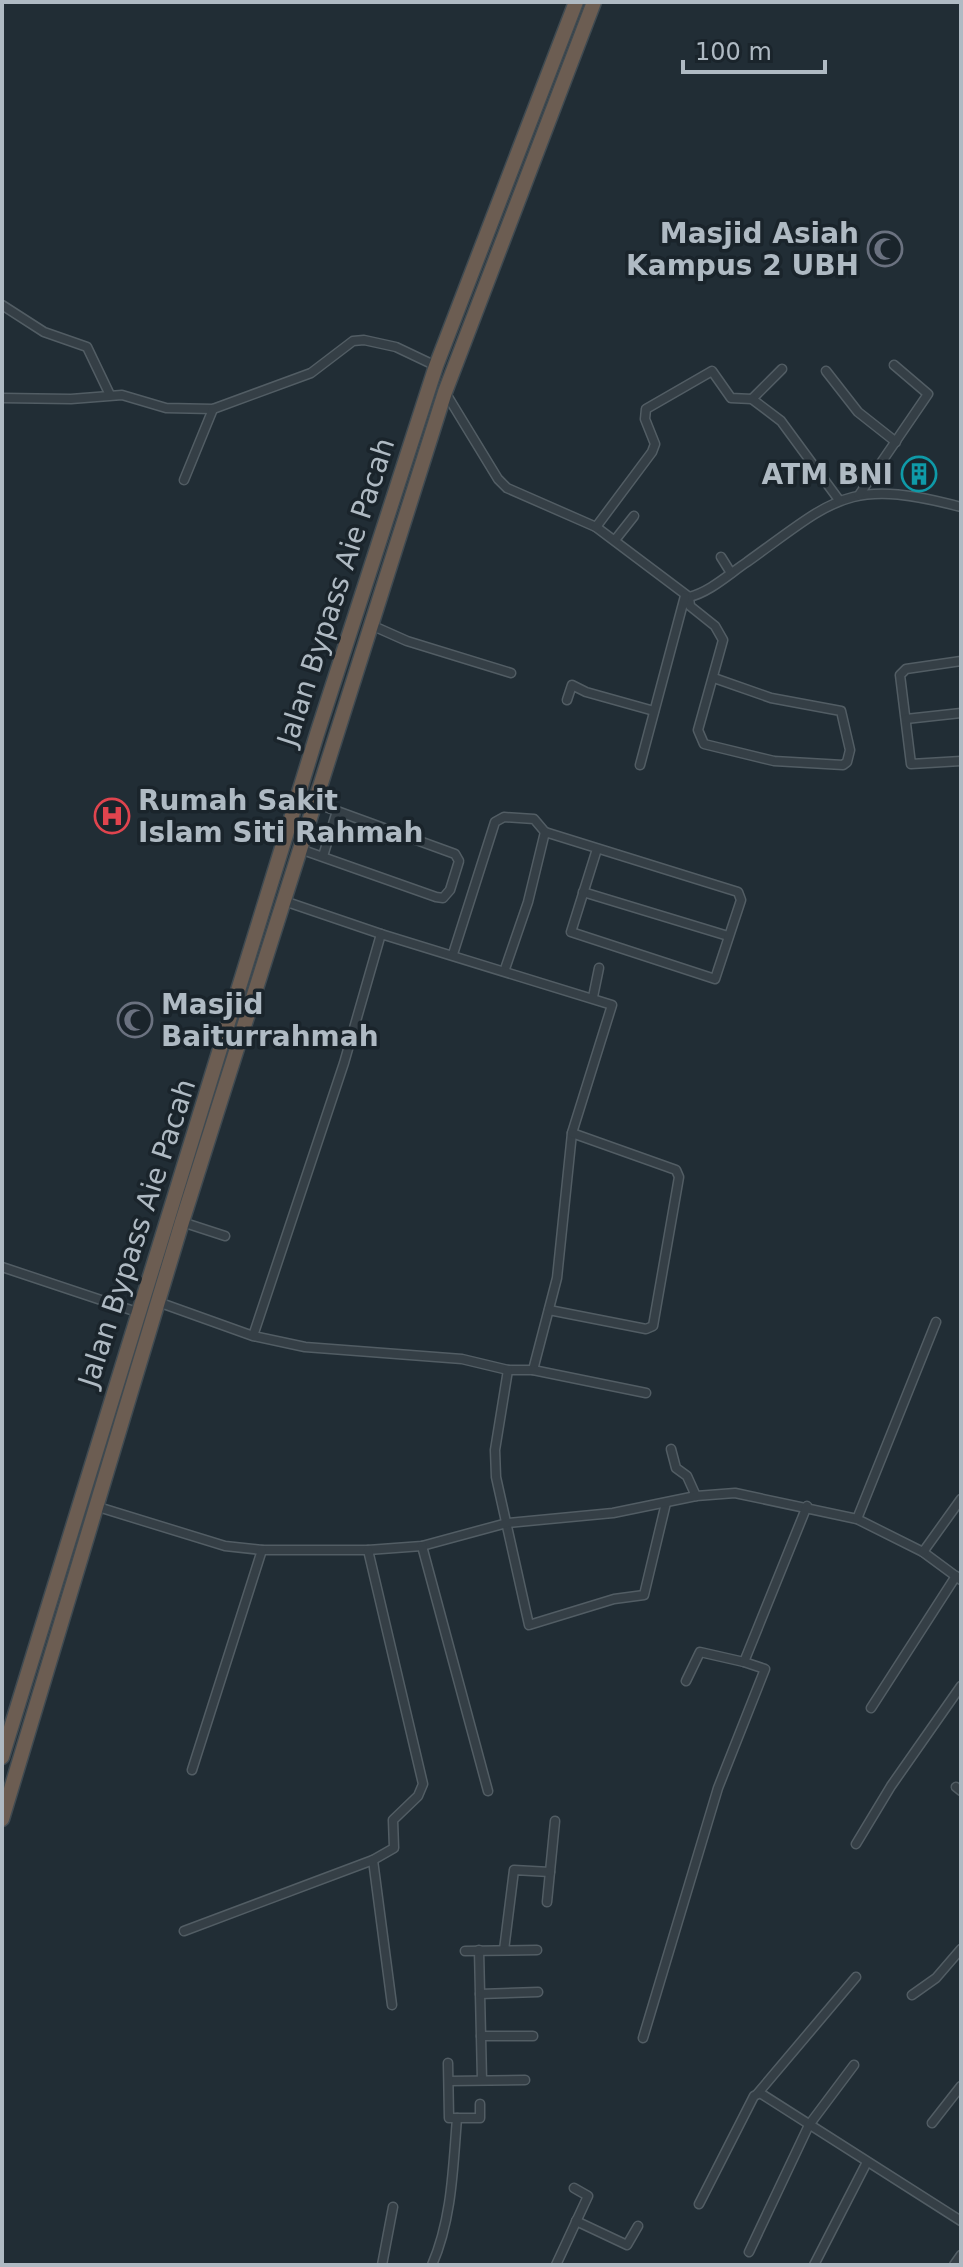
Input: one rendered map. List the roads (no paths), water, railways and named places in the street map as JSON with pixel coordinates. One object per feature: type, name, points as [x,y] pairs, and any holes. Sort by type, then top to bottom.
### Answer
[{"type":"highway","name":"Jalan Bypass Aie Pacah","points":[[2,1757],[137,1312],[191,1174],[436,366],[576,2]]},
{"type":"highway","points":[[2,1819],[182,1222],[191,1174],[284,901],[414,486],[445,392],[594,2]]},
{"type":"highway","points":[[468,280],[485,286]]},
{"type":"highway","points":[[399,482],[414,486]]},
{"type":"street","points":[[2,305],[44,332],[87,347],[110,395]]},
{"type":"street","points":[[2,398],[71,399],[110,395],[166,408],[213,409],[311,373],[353,341],[378,341],[436,366]]},
{"type":"street","points":[[859,495],[928,394],[894,365]]},
{"type":"street","points":[[752,399],[782,369]]},
{"type":"street","points":[[596,527],[652,452],[655,444],[645,414],[649,405],[712,371],[731,398],[752,399],[781,421],[839,500]]},
{"type":"street","points":[[826,371],[858,412],[896,442]]},
{"type":"street","points":[[445,392],[498,479],[507,488],[596,527],[687,596],[690,606],[715,626],[723,640],[698,730],[704,744],[774,761],[843,765],[847,762],[850,750],[841,711],[771,698],[714,678]]},
{"type":"street","points":[[184,480],[213,409]]},
{"type":"street","points":[[640,765],[687,596],[731,573],[803,519],[839,500],[893,493],[961,507]]},
{"type":"street","points":[[615,540],[634,516]]},
{"type":"street","points":[[721,557],[731,573]]},
{"type":"street","points":[[371,625],[407,641],[511,673]]},
{"type":"street","points":[[961,661],[901,671],[912,765],[961,761]]},
{"type":"street","points":[[567,700],[572,685],[654,711]]},
{"type":"street","points":[[906,719],[961,713]]},
{"type":"street","points":[[300,849],[436,897],[443,898],[450,890],[459,861],[455,854],[315,803]]},
{"type":"street","points":[[323,856],[337,811]]},
{"type":"street","points":[[453,954],[495,822],[504,817],[534,819],[545,832],[738,892],[741,900],[716,977],[704,978],[573,934],[570,929],[597,849]]},
{"type":"street","points":[[505,969],[528,902],[545,832]]},
{"type":"street","points":[[583,892],[728,936]]},
{"type":"street","points":[[284,901],[381,934],[593,997],[610,1003],[613,1008],[572,1133],[557,1278],[533,1370]]},
{"type":"street","points":[[253,1336],[344,1063],[381,934]]},
{"type":"street","points":[[593,997],[599,968]]},
{"type":"street","points":[[549,1310],[646,1329],[653,1326],[679,1177],[676,1170],[572,1133]]},
{"type":"street","points":[[182,1222],[225,1236]]},
{"type":"street","points":[[2,1267],[137,1312]]},
{"type":"street","points":[[158,1302],[253,1336],[305,1347],[462,1359],[508,1370],[533,1370],[646,1393]]},
{"type":"street","points":[[857,1519],[936,1322]]},
{"type":"street","points":[[508,1370],[495,1450],[496,1477],[527,1622],[533,1627],[581,1608],[626,1596],[644,1595],[666,1503]]},
{"type":"street","points":[[671,1449],[676,1468],[690,1480],[696,1496]]},
{"type":"street","points":[[95,1506],[225,1546],[262,1550],[368,1550],[422,1546],[507,1523],[613,1513],[696,1496],[735,1493],[857,1519],[923,1552],[958,1578],[871,1708]]},
{"type":"street","points":[[923,1552],[961,1499]]},
{"type":"street","points":[[744,1662],[807,1506]]},
{"type":"street","points":[[422,1546],[488,1791]]},
{"type":"street","points":[[192,1770],[262,1550]]},
{"type":"street","points":[[184,1931],[373,1860],[394,1848],[393,1820],[418,1796],[423,1784],[368,1550]]},
{"type":"street","points":[[643,2038],[718,1788],[765,1669],[700,1652],[686,1681]]},
{"type":"street","points":[[856,1844],[891,1786],[961,1686]]},
{"type":"street","points":[[547,1902],[555,1821]]},
{"type":"street","points":[[373,1860],[392,2005]]},
{"type":"street","points":[[504,1950],[514,1870],[550,1872]]},
{"type":"street","points":[[912,1995],[936,1978],[961,1949]]},
{"type":"street","points":[[479,1950],[482,2080]]},
{"type":"street","points":[[465,1951],[537,1950]]},
{"type":"street","points":[[699,2204],[758,2093],[856,1977]]},
{"type":"street","points":[[480,1994],[538,1992]]},
{"type":"street","points":[[481,2036],[533,2036]]},
{"type":"street","points":[[448,2063],[449,2118],[480,2118],[480,2104]]},
{"type":"street","points":[[749,2252],[809,2125],[854,2065]]},
{"type":"street","points":[[449,2081],[525,2080]]},
{"type":"street","points":[[932,2123],[961,2086]]},
{"type":"street","points":[[758,2093],[961,2221]]},
{"type":"street","points":[[432,2265],[448,2222],[457,2118]]},
{"type":"street","points":[[814,2265],[867,2162]]},
{"type":"street","points":[[556,2265],[588,2196],[574,2188]]},
{"type":"street","points":[[382,2265],[393,2207]]},
{"type":"street","points":[[576,2221],[627,2245],[638,2226]]},
{"type":"street","points":[[954,2265],[961,2255]]},
{"type":"place","name":"Masjid Asiah Kampus 2 UBH","points":[[885,249]]},
{"type":"place","name":"ATM BNI","points":[[919,474]]},
{"type":"place","name":"Rumah Sakit Islam Siti Rahmah","points":[[112,816]]},
{"type":"place","name":"Masjid Baiturrahmah","points":[[135,1020]]}]
